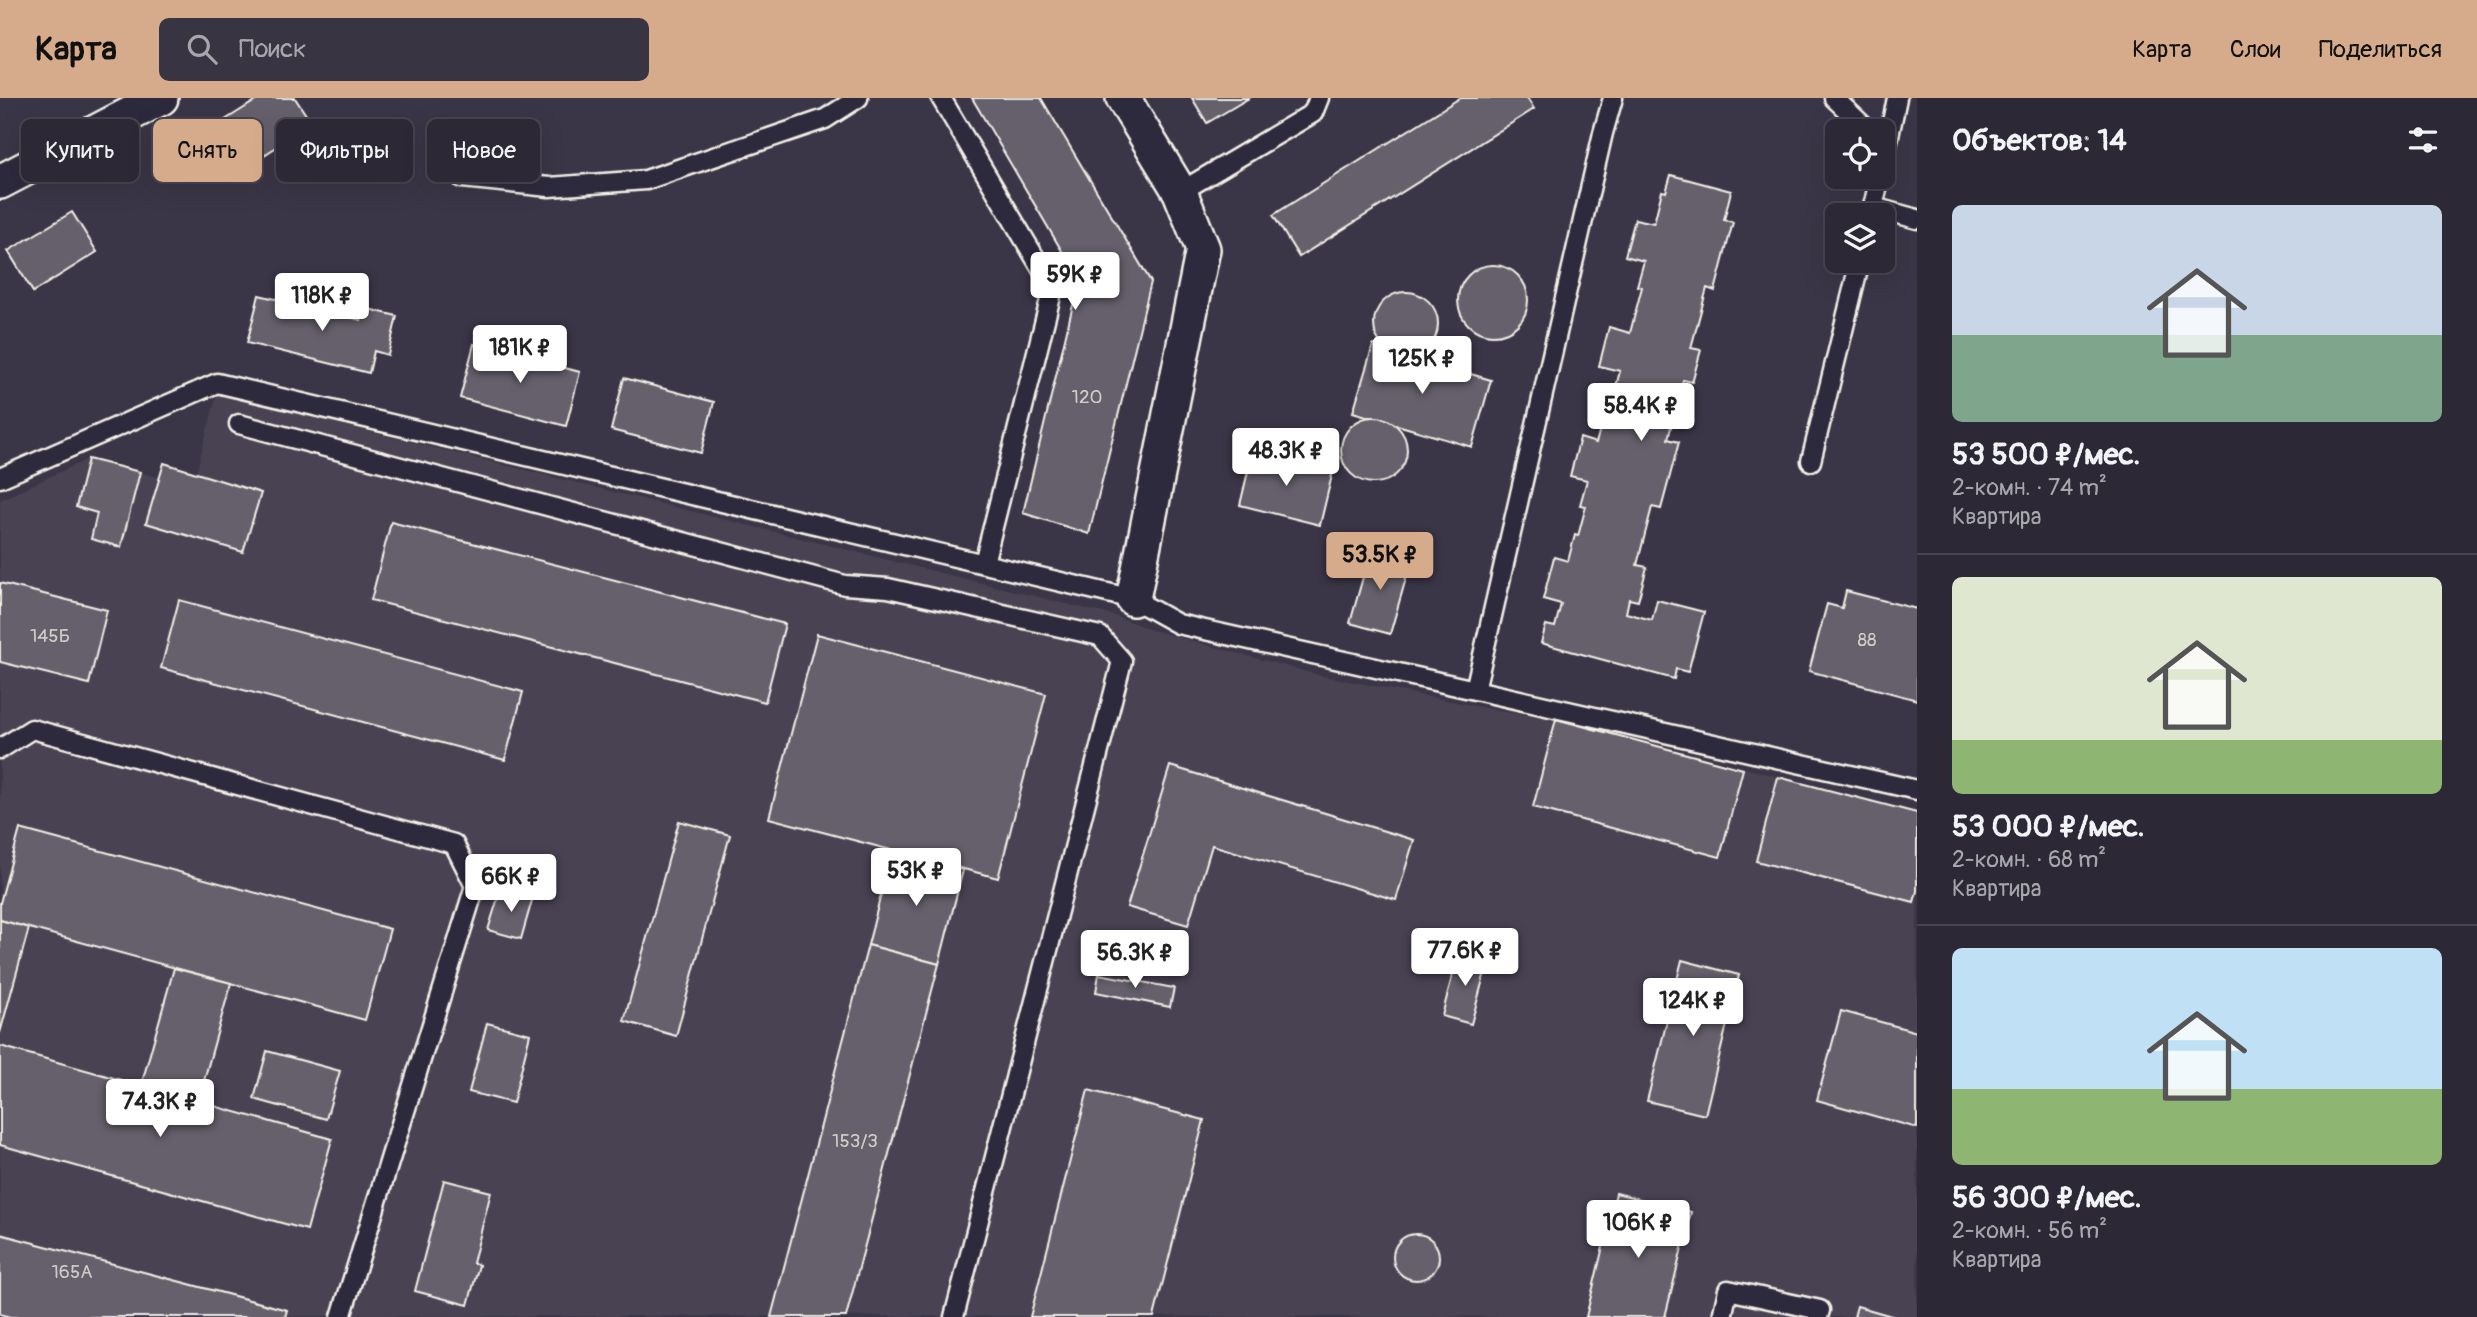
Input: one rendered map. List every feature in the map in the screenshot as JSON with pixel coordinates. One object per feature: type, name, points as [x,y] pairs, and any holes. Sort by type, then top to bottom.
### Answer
[{"type":"street","points":[[0,182],[161,98]]},
{"type":"street","points":[[1123,98],[1180,192],[1203,249],[1133,599]]},
{"type":"lane","points":[[501,182],[549,187],[646,180],[825,119],[858,98]]},
{"type":"lane","points":[[941,98],[1053,288],[984,563]]},
{"type":"lane","points":[[1180,192],[1313,113],[1319,98]]},
{"type":"lane","points":[[1475,690],[1613,98]]},
{"type":"lane","points":[[1834,98],[1856,119]]},
{"type":"lane","points":[[1892,119],[1897,98]]},
{"type":"lane","points":[[1895,215],[1917,219]]},
{"type":"lane","points":[[1811,461],[1857,273]]},
{"type":"lane","points":[[0,478],[216,383],[1133,599],[1178,624],[1917,790]]},
{"type":"lane","points":[[239,424],[845,585],[888,588],[1100,636],[1122,661],[954,1317]]},
{"type":"lane","points":[[0,750],[32,729],[454,844],[475,886],[341,1317]]},
{"type":"lane","points":[[1722,1317],[1728,1290],[1820,1310],[1818,1317]]},
{"type":"shaded area","points":[[217,394],[1115,616],[1152,630],[1318,675],[1506,712],[1556,719],[1917,813],[1917,1317],[0,1316],[0,500],[88,459],[158,477],[164,463],[196,473]]},
{"type":"building","points":[[260,98],[295,98],[309,119],[276,119],[276,147],[262,156],[262,119],[227,119]]},
{"type":"building","points":[[972,98],[1041,98],[1151,282],[1089,534],[1023,513],[1079,280]]},
{"type":"building","points":[[1192,98],[1249,98],[1207,123]]},
{"type":"building","points":[[1460,98],[1527,98],[1534,109],[1299,257],[1273,215]]},
{"type":"building","points":[[1671,175],[1731,191],[1724,220],[1733,222],[1715,291],[1707,288],[1691,348],[1701,350],[1692,382],[1683,380],[1668,439],[1679,442],[1661,509],[1652,507],[1637,565],[1647,567],[1638,601],[1629,599],[1626,613],[1652,620],[1657,600],[1704,612],[1688,672],[1676,669],[1674,679],[1541,643],[1546,625],[1555,627],[1561,604],[1543,599],[1554,557],[1568,561],[1586,506],[1580,505],[1587,480],[1570,476],[1580,438],[1596,443],[1605,412],[1609,413],[1620,371],[1599,366],[1609,327],[1630,333],[1642,287],[1637,286],[1644,261],[1625,256],[1635,219],[1654,223],[1662,191],[1666,192]]},
{"type":"building","points":[[72,212],[97,252],[33,292],[8,251]]},
{"type":"building","points":[[1493,265],[1518,275],[1528,300],[1518,325],[1493,335],[1468,325],[1458,300],[1468,275]]},
{"type":"building","points":[[1406,292],[1418,294],[1429,301],[1436,312],[1436,336],[1429,347],[1418,354],[1406,356],[1394,354],[1383,347],[1376,336],[1374,324],[1376,312],[1383,301],[1394,294]]},
{"type":"building","points":[[259,295],[361,320],[364,308],[397,316],[388,355],[374,351],[369,373],[247,343]]},
{"type":"building","points":[[474,344],[580,372],[566,426],[460,398]]},
{"type":"building","points":[[1373,345],[1491,380],[1472,447],[1353,412]]},
{"type":"building","points":[[624,378],[714,402],[701,453],[611,430]]},
{"type":"building","points":[[1374,417],[1387,420],[1397,427],[1404,437],[1407,450],[1404,463],[1397,473],[1387,480],[1374,483],[1361,480],[1351,473],[1344,463],[1341,450],[1344,437],[1351,427],[1361,420]]},
{"type":"building","points":[[1253,450],[1333,471],[1320,525],[1240,505]]},
{"type":"building","points":[[88,459],[140,472],[121,547],[91,539],[97,513],[76,507]]},
{"type":"building","points":[[164,463],[261,493],[243,552],[146,523]]},
{"type":"building","points":[[391,522],[785,624],[765,702],[371,600]]},
{"type":"building","points":[[1371,549],[1411,561],[1390,634],[1350,623]]},
{"type":"building","points":[[0,583],[107,610],[89,684],[0,662]]},
{"type":"building","points":[[1846,591],[1917,609],[1917,700],[1809,671],[1827,604],[1842,608]]},
{"type":"building","points":[[179,600],[523,692],[505,760],[161,668]]},
{"type":"building","points":[[817,634],[1046,694],[998,878],[769,818]]},
{"type":"building","points":[[1556,719],[1743,769],[1720,857],[1533,807]]},
{"type":"building","points":[[1170,766],[1414,840],[1396,900],[1212,845],[1188,925],[1127,907]]},
{"type":"building","points":[[1778,777],[1917,813],[1917,891],[1914,902],[1756,861]]},
{"type":"building","points":[[679,821],[730,835],[676,1036],[624,1021]]},
{"type":"building","points":[[20,829],[390,929],[365,1020],[0,920],[0,903]]},
{"type":"building","points":[[892,851],[963,870],[939,964],[868,945]]},
{"type":"building","points":[[501,888],[533,897],[521,939],[488,930]]},
{"type":"building","points":[[0,920],[29,928],[0,1033]]},
{"type":"building","points":[[868,945],[939,964],[846,1317],[771,1317]]},
{"type":"building","points":[[1458,953],[1488,961],[1471,1024],[1442,1016]]},
{"type":"building","points":[[1682,960],[1739,975],[1705,1115],[1647,1101]]},
{"type":"building","points":[[174,968],[231,983],[198,1102],[141,1086]]},
{"type":"building","points":[[1099,974],[1174,988],[1170,1007],[1096,992]]},
{"type":"building","points":[[1841,1011],[1917,1032],[1917,1128],[1817,1100]]},
{"type":"building","points":[[487,1023],[530,1034],[513,1103],[469,1092]]},
{"type":"building","points":[[0,1046],[332,1139],[307,1230],[0,1145]]},
{"type":"building","points":[[267,1051],[340,1071],[326,1119],[254,1099]]},
{"type":"building","points":[[1088,1090],[1204,1120],[1154,1317],[1030,1317]]},
{"type":"building","points":[[444,1180],[491,1192],[473,1263],[479,1265],[468,1305],[415,1291]]},
{"type":"building","points":[[1616,1193],[1691,1212],[1665,1317],[1586,1317]]},
{"type":"building","points":[[0,1234],[287,1310],[285,1317],[10,1317],[0,1314]]},
{"type":"building","points":[[1416,1234],[1432,1241],[1439,1257],[1432,1273],[1416,1280],[1400,1273],[1393,1257],[1400,1241]]},
{"type":"building","points":[[1857,1306],[1895,1317],[1854,1317]]}]
